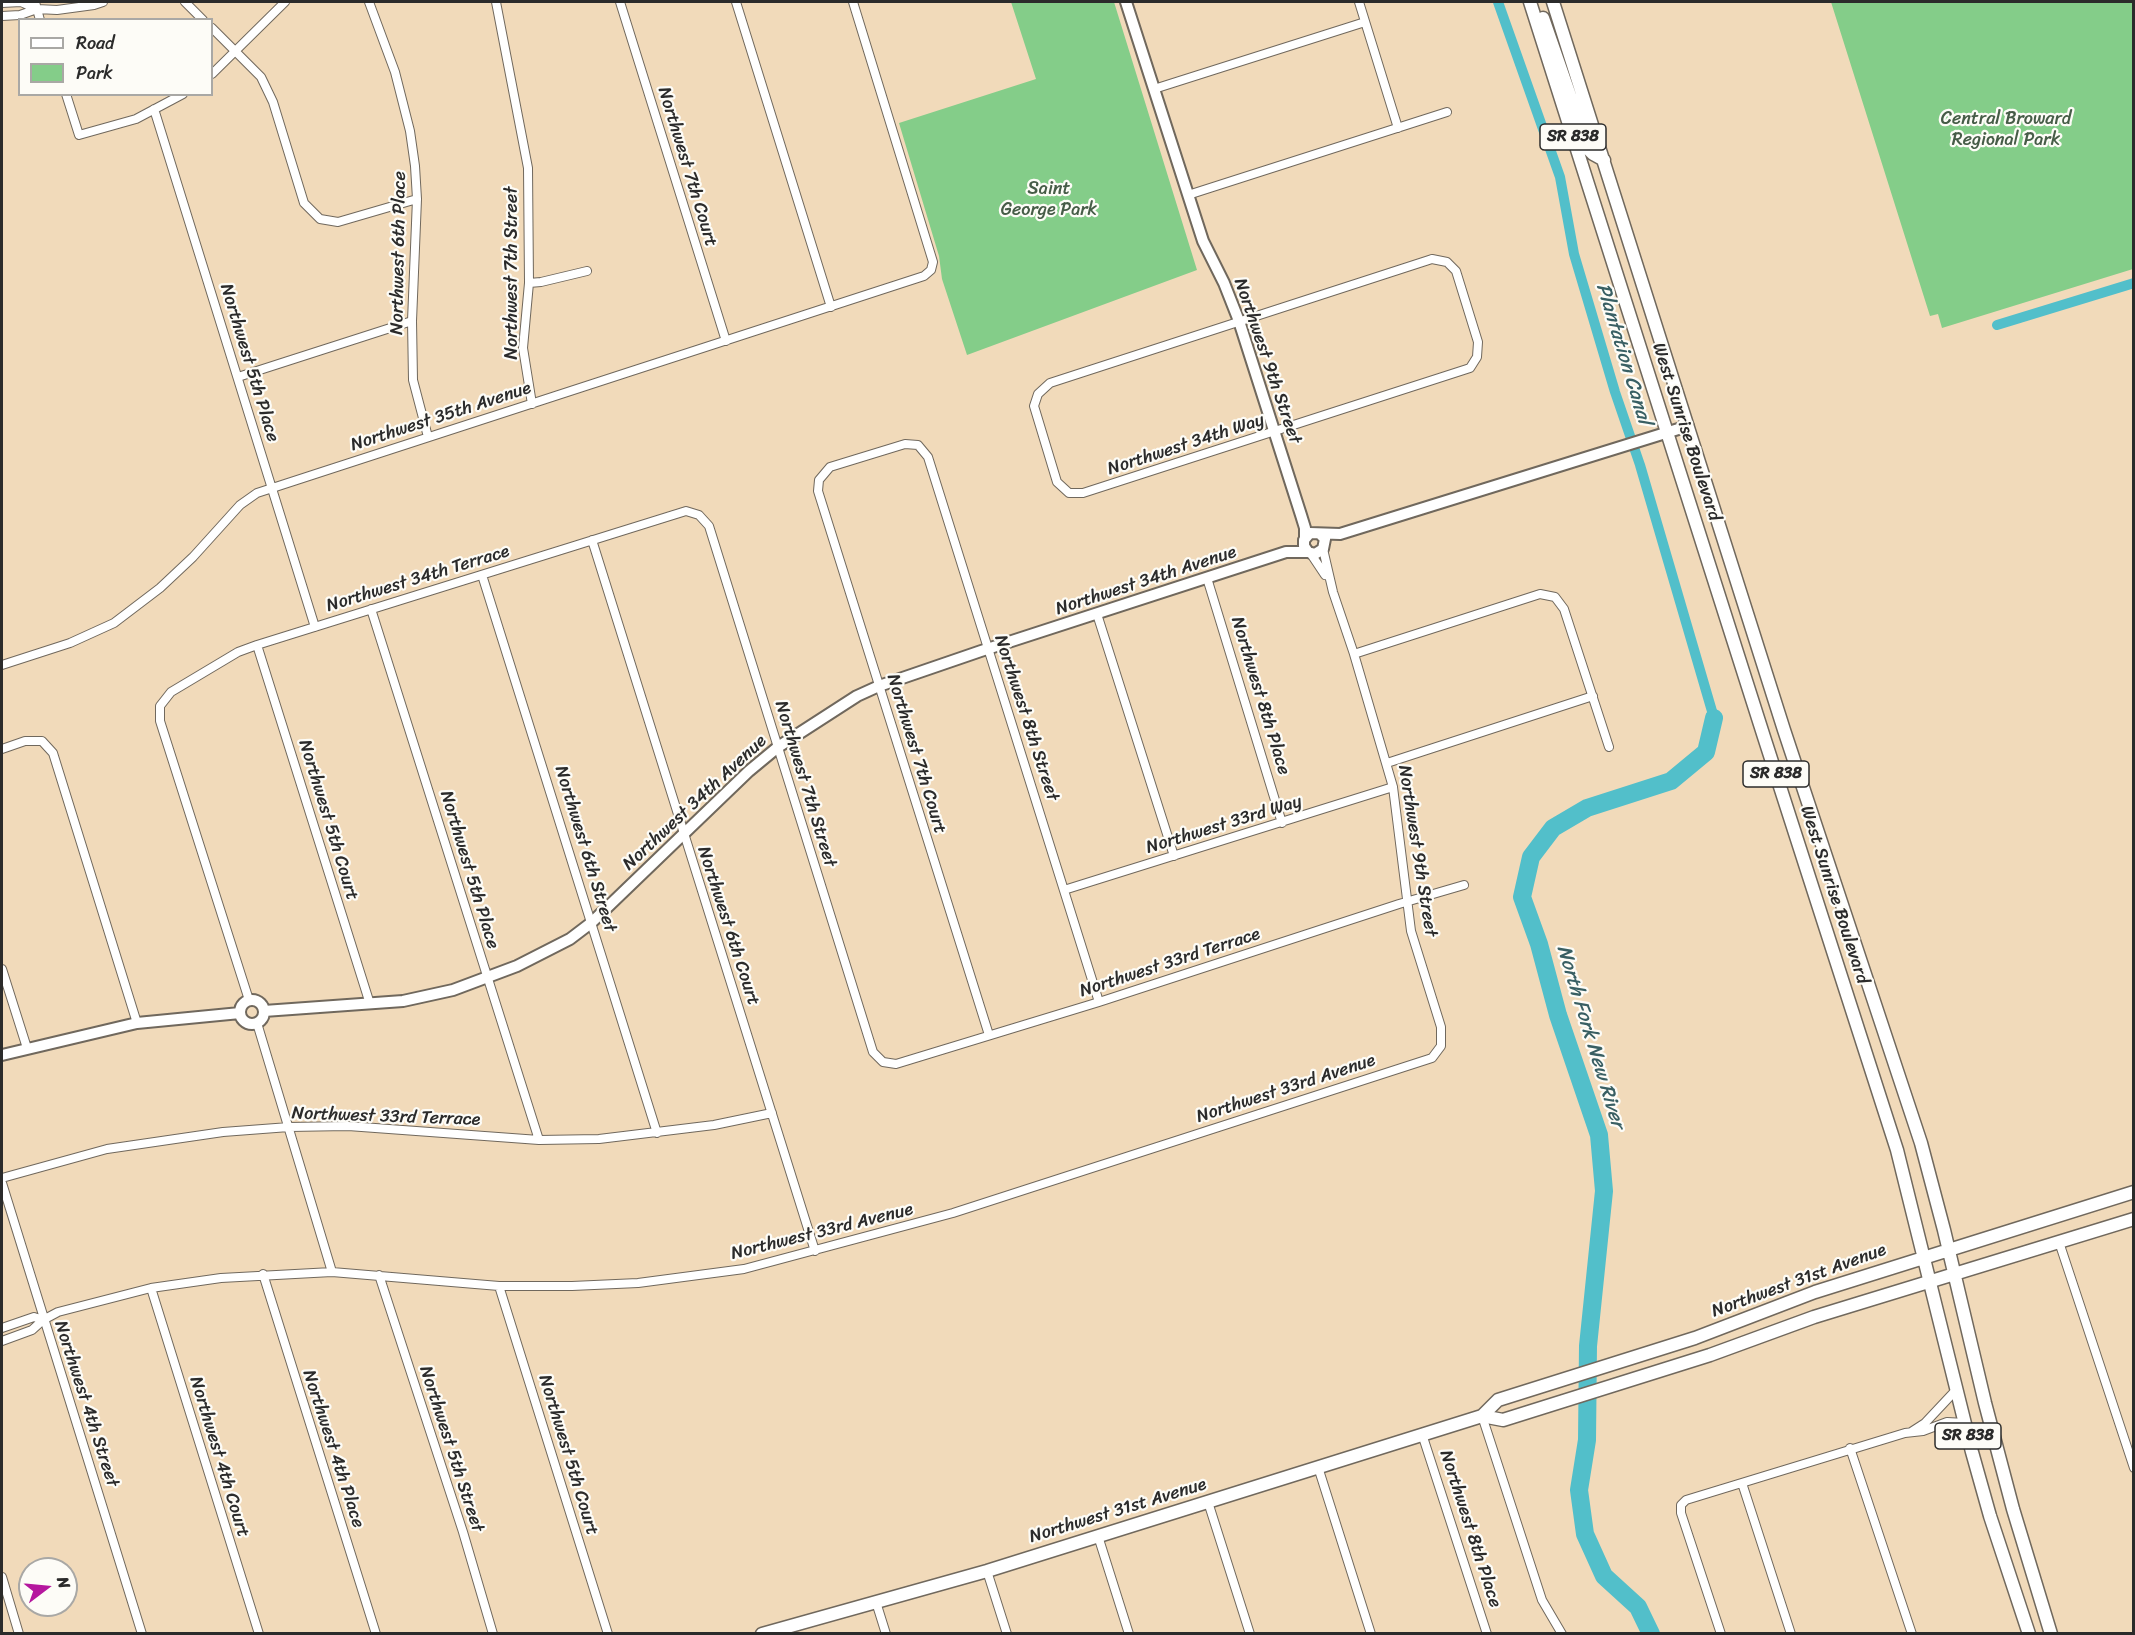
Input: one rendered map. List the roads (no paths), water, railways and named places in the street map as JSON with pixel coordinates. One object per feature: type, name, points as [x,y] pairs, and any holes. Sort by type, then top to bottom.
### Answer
[{"type":"main road","name":"West Sunrise Boulevard","points":[[1553,2],[1784,730],[1921,1143],[2013,1509],[2051,1634]]},
{"type":"main road","name":"West Sunrise Boulevard","points":[[1531,5],[1898,1150],[1956,1390],[1990,1516],[2029,1634]]},
{"type":"main road","points":[[1531,5],[1544,18],[1589,150],[1604,160]]},
{"type":"main road","name":"Northwest 31st Avenue","points":[[1482,1416],[1498,1400],[1695,1338],[1815,1292],[2133,1192]]},
{"type":"main road","name":"Northwest 31st Avenue","points":[[764,1633],[785,1630],[987,1571],[1482,1416],[1503,1420],[1674,1367],[1803,1321],[2133,1219]]},
{"type":"main road","points":[[1674,1367],[1684,1348],[1695,1338]]},
{"type":"street","points":[[2,3],[21,2],[57,10],[103,2]]},
{"type":"street","points":[[185,2],[201,18]]},
{"type":"street","points":[[213,74],[285,2]]},
{"type":"street","name":"Northwest 6th Place","points":[[369,2],[395,72],[415,166],[417,199],[412,321],[413,380],[428,437]]},
{"type":"street","name":"Northwest 7th Street","points":[[496,2],[528,168],[529,283],[523,348],[532,404]]},
{"type":"street","name":"Northwest 7th Court","points":[[620,2],[726,341]]},
{"type":"street","points":[[736,2],[831,307]]},
{"type":"street","name":"Northwest 35th Avenue","points":[[2,665],[70,643],[114,623],[177,572],[240,506],[257,493],[924,276],[931,270],[933,262],[853,2]]},
{"type":"street","points":[[1126,2],[1188,195],[1447,112]]},
{"type":"street","points":[[1359,2],[1398,128]]},
{"type":"street","points":[[2,16],[20,15],[36,5]]},
{"type":"street","points":[[1154,89],[1365,22]]},
{"type":"street","points":[[213,29],[261,76],[273,102],[304,203],[320,219],[338,222],[417,199]]},
{"type":"street","points":[[67,96],[80,135],[136,119],[179,96]]},
{"type":"street","name":"Northwest 5th Place","points":[[154,109],[315,627]]},
{"type":"street","name":"Northwest 9th Street","points":[[1188,195],[1203,241],[1224,283],[1239,321],[1305,528],[1305,538]]},
{"type":"street","name":"Northwest 34th Way","points":[[1432,259],[1447,262],[1456,272],[1478,342],[1477,357],[1470,368],[1083,494],[1069,492],[1057,482],[1034,406],[1038,394],[1050,383],[1239,321],[1432,259]]},
{"type":"street","points":[[529,283],[587,271]]},
{"type":"street","points":[[238,377],[412,321]]},
{"type":"street","points":[[1340,534],[1318,553],[1310,553],[1304,546],[1305,538],[1310,532],[1340,534],[1688,426]]},
{"type":"street","name":"Northwest 7th Court","points":[[918,445],[905,444],[830,467],[819,480],[818,491],[989,1035]]},
{"type":"street","name":"Northwest 8th Street","points":[[918,445],[928,457],[1099,1002]]},
{"type":"street","name":"Northwest 9th Street","points":[[1298,506],[1319,533]]},
{"type":"street","name":"Northwest 34th Terrace","points":[[249,1000],[160,721],[160,706],[171,692],[238,652],[257,645],[686,511],[699,515]]},
{"type":"street","name":"Northwest 7th Street","points":[[699,515],[709,526],[873,1052],[883,1062]]},
{"type":"street","points":[[1319,533],[1324,539],[1324,547]]},
{"type":"street","name":"Northwest 34th Avenue","points":[[264,1011],[370,1004],[429,996],[487,979],[540,956],[570,939],[591,923],[749,771],[778,747],[857,696],[879,686],[988,648],[1098,615],[1286,552],[1305,538]]},
{"type":"street","name":"Northwest 6th Court","points":[[592,540],[815,1251]]},
{"type":"street","name":"Northwest 9th Street","points":[[1324,547],[1333,592]]},
{"type":"street","name":"Northwest 34th Avenue","points":[[1286,552],[1310,553]]},
{"type":"street","name":"Northwest 9th Street","points":[[1310,553],[1321,567],[1333,592],[1387,763],[1411,931],[1441,1027],[1441,1046]]},
{"type":"street","name":"Northwest 6th Street","points":[[482,575],[657,1133]]},
{"type":"street","name":"Northwest 8th Place","points":[[1207,578],[1282,823]]},
{"type":"street","points":[[1354,654],[1540,594],[1555,597],[1564,609],[1609,747]]},
{"type":"street","name":"Northwest 5th Place","points":[[371,609],[539,1140]]},
{"type":"street","points":[[1098,615],[1174,856]]},
{"type":"street","name":"Northwest 5th Court","points":[[257,645],[370,1004]]},
{"type":"street","points":[[1387,763],[1593,696]]},
{"type":"street","points":[[2,748],[25,741],[42,741],[53,753],[137,1023]]},
{"type":"street","name":"Northwest 33rd Way","points":[[1064,890],[1392,787]]},
{"type":"street","name":"Northwest 33rd Terrace","points":[[883,1062],[896,1064],[1099,1002],[1464,885]]},
{"type":"street","points":[[2,969],[27,1048]]},
{"type":"street","points":[[249,1000],[258,1001],[264,1011],[262,1019],[252,1024],[244,1021],[240,1013],[243,1003],[249,1000]]},
{"type":"street","points":[[2,1055],[137,1023],[240,1013]]},
{"type":"street","points":[[257,1023],[332,1272]]},
{"type":"street","name":"Northwest 33rd Avenue","points":[[2,1341],[32,1330],[43,1320],[58,1312],[151,1288],[262,1274],[332,1272],[499,1286],[572,1286],[638,1283],[744,1269],[953,1213],[1432,1058],[1441,1046]]},
{"type":"street","name":"Northwest 33rd Terrace","points":[[2,1178],[108,1149],[223,1132],[289,1127],[378,1128],[539,1140],[599,1139],[714,1125],[772,1113]]},
{"type":"street","name":"Northwest 4th Street","points":[[2,1184],[142,1634]]},
{"type":"street","points":[[2059,1242],[2133,1468]]},
{"type":"street","name":"Northwest 4th Place","points":[[262,1274],[376,1634]]},
{"type":"street","name":"Northwest 5th Street","points":[[379,1275],[463,1532],[493,1634]]},
{"type":"street","name":"Northwest 5th Court","points":[[499,1286],[608,1634]]},
{"type":"street","name":"Northwest 4th Court","points":[[151,1288],[259,1634]]},
{"type":"street","name":"Northwest 33rd Avenue","points":[[2,1328],[34,1317],[43,1320]]},
{"type":"street","points":[[1910,1432],[1925,1423],[1956,1390]]},
{"type":"street","points":[[1482,1416],[1542,1600],[1563,1634]]},
{"type":"street","points":[[1721,1634],[1682,1514],[1681,1505],[1686,1500],[1850,1448],[1910,1432],[1923,1431],[1947,1422],[1965,1423]]},
{"type":"street","name":"Northwest 8th Place","points":[[1422,1434],[1487,1634]]},
{"type":"street","points":[[1850,1448],[1912,1634]]},
{"type":"street","points":[[1318,1467],[1371,1634]]},
{"type":"street","points":[[1742,1483],[1791,1634]]},
{"type":"street","points":[[1208,1502],[1250,1634]]},
{"type":"street","points":[[1098,1536],[1129,1634]]},
{"type":"street","points":[[987,1571],[1007,1634]]},
{"type":"street","points":[[2,1577],[19,1634]]},
{"type":"street","points":[[876,1602],[886,1634]]},
{"type":"waterway","name":"Plantation Canal","points":[[1498,2],[1560,177],[1574,254],[1615,392],[1640,465],[1714,718]]},
{"type":"waterway","points":[[1997,325],[2134,283]]},
{"type":"waterway","name":"North Fork New River","points":[[1651,1634],[1638,1607],[1604,1576],[1585,1534],[1579,1490],[1587,1440],[1588,1346],[1604,1191],[1599,1135],[1558,1015],[1539,944],[1522,897],[1531,857],[1553,828],[1587,808],[1671,781],[1706,752],[1714,718]]},
{"type":"park label","name":"Central Broward Regional Park","points":[[2006,129]]},
{"type":"park label","name":"Saint George Park","points":[[1049,199]]}]
